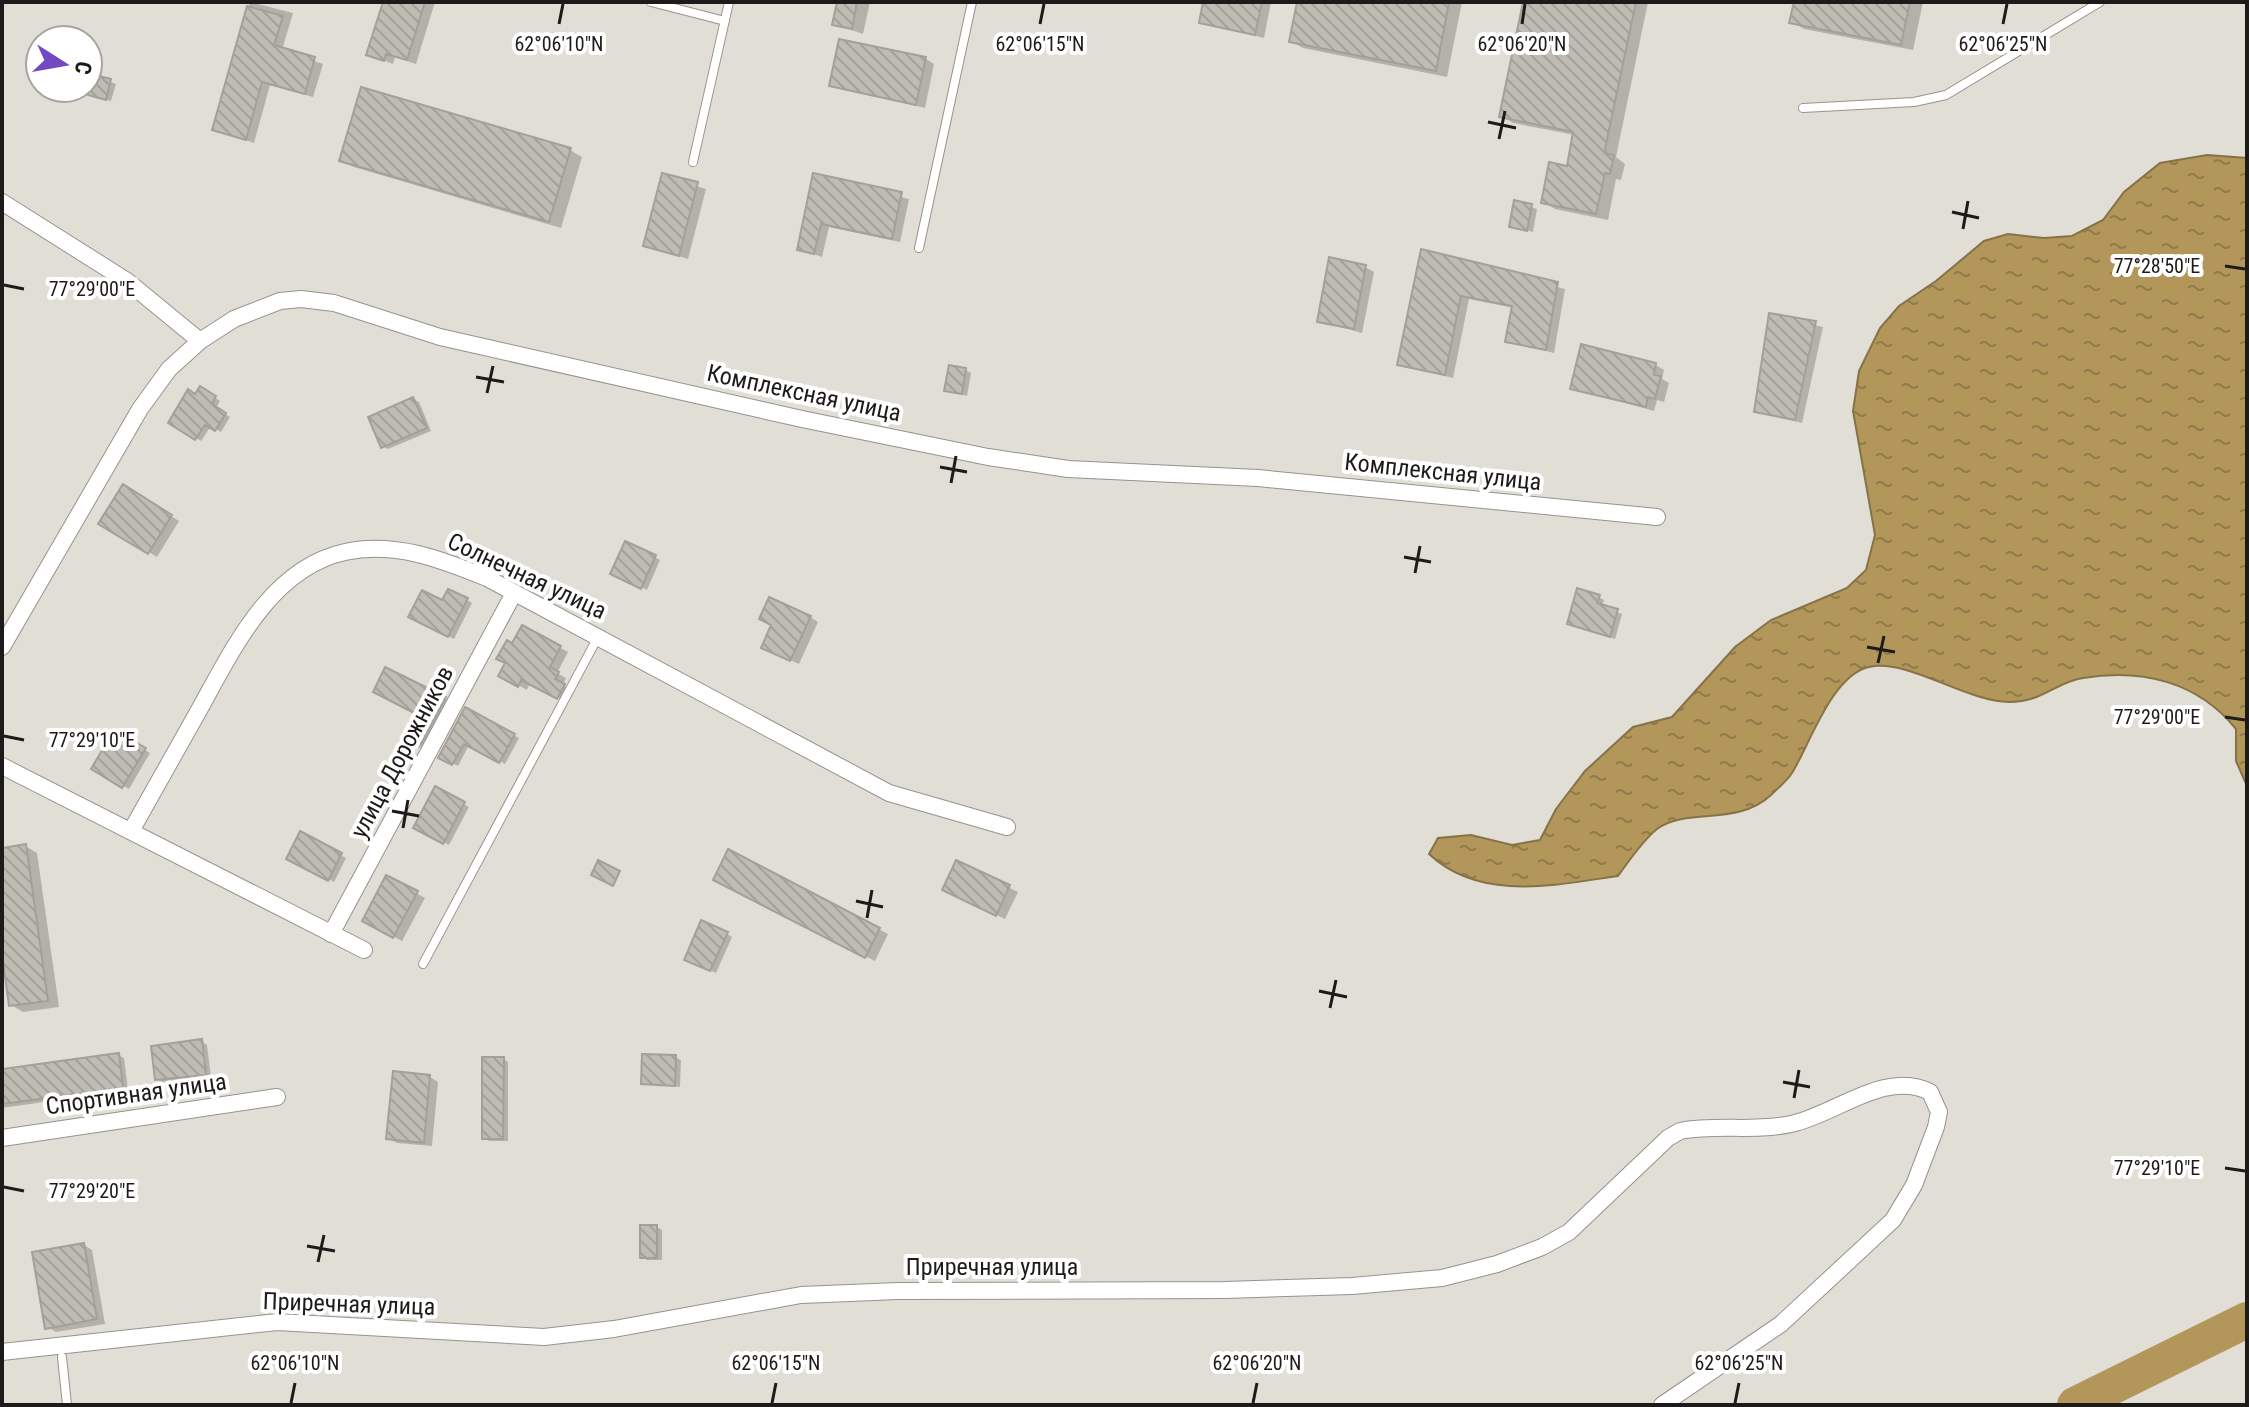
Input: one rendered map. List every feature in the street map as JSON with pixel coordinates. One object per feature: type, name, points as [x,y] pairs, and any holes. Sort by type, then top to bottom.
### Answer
[{"type":"street","points":[[2,202],[127,281],[200,341]]},
{"type":"street","name":"Комплексная улица","points":[[2,647],[140,409],[169,369],[200,341],[234,319],[280,301],[301,299],[334,303],[440,337],[802,419],[988,457],[1068,469],[1258,478],[1657,517]]},
{"type":"street","name":"Солнечная улица","points":[[131,831],[232,651],[262,607],[286,582],[317,563],[356,551],[411,552],[442,559],[598,636],[889,793],[1007,827]]},
{"type":"street","name":"улица Дорожников","points":[[331,934],[514,593]]},
{"type":"street","points":[[2,766],[364,950]]},
{"type":"street","name":"Приречная улица","points":[[2,1352],[277,1322],[544,1337],[614,1329],[801,1295],[898,1291],[1224,1290],[1352,1286],[1442,1278],[1497,1264],[1542,1247],[1569,1232],[1668,1138],[1680,1131],[1792,1124],[1887,1087],[1905,1084],[1930,1092],[1939,1112],[1936,1127],[1914,1185],[1893,1220],[1781,1324],[1662,1405]]},
{"type":"street","name":"Спортивная улица","points":[[2,1138],[277,1097]]},
{"type":"lane","points":[[651,2],[725,21]]},
{"type":"lane","points":[[693,162],[729,2]]},
{"type":"lane","points":[[919,248],[972,2]]},
{"type":"lane","points":[[1803,108],[1914,102],[1946,95],[2100,2]]},
{"type":"lane","points":[[423,964],[598,636]]},
{"type":"lane","points":[[62,1357],[67,1405]]},
{"type":"water","points":[[2207,155],[2247,158],[2247,786],[2236,761],[2236,729],[2204,700],[2167,682],[2147,677],[2105,675],[2073,680],[2031,699],[2009,702],[1975,695],[1901,669],[1869,667],[1856,673],[1833,696],[1792,773],[1771,795],[1743,811],[1682,819],[1657,829],[1618,876],[1544,886],[1495,884],[1471,879],[1449,869],[1429,854],[1438,838],[1471,835],[1512,845],[1540,840],[1556,809],[1585,771],[1633,727],[1672,717],[1735,647],[1771,620],[1847,588],[1866,570],[1875,535],[1853,411],[1859,371],[1880,328],[1899,306],[1936,281],[1984,241],[2008,234],[2044,238],[2072,236],[2103,220],[2124,192],[2160,163]]},
{"type":"building","points":[[383,2],[425,2],[407,60],[386,54],[384,61],[366,55]]},
{"type":"building","points":[[837,2],[857,2],[852,29],[832,25]]},
{"type":"building","points":[[1203,2],[1262,2],[1255,35],[1199,23]]},
{"type":"building","points":[[1297,2],[1449,2],[1436,71],[1289,42]]},
{"type":"building","points":[[1523,2],[1636,2],[1605,149],[1607,154],[1614,155],[1610,174],[1605,173],[1596,214],[1541,203],[1549,162],[1567,166],[1573,132],[1499,117]]},
{"type":"building","points":[[1794,2],[1910,2],[1901,45],[1789,23]]},
{"type":"building","points":[[247,6],[283,16],[274,45],[315,57],[305,94],[262,82],[246,140],[212,130]]},
{"type":"building","points":[[839,39],[926,57],[916,105],[829,86]]},
{"type":"building","points":[[104,77],[111,79],[104,99]]},
{"type":"building","points":[[361,87],[571,148],[549,222],[339,161]]},
{"type":"building","points":[[662,173],[698,182],[679,256],[643,246]]},
{"type":"building","points":[[813,173],[902,192],[892,239],[821,224],[814,254],[797,250]]},
{"type":"building","points":[[1514,200],[1532,204],[1527,231],[1509,227]]},
{"type":"building","points":[[1421,249],[1558,282],[1546,350],[1505,342],[1512,306],[1461,296],[1445,375],[1397,365]]},
{"type":"building","points":[[1329,257],[1366,265],[1354,329],[1317,322]]},
{"type":"building","points":[[1769,313],[1816,321],[1795,420],[1754,412]]},
{"type":"building","points":[[1581,344],[1656,363],[1654,375],[1661,376],[1655,399],[1648,397],[1646,407],[1570,389]]},
{"type":"building","points":[[949,365],[966,368],[962,394],[944,391]]},
{"type":"building","points":[[200,386],[216,396],[212,404],[226,413],[215,431],[205,425],[195,440],[168,423],[188,389],[195,394]]},
{"type":"building","points":[[413,397],[427,428],[381,448],[368,417]]},
{"type":"building","points":[[123,484],[172,515],[148,554],[98,524]]},
{"type":"building","points":[[625,541],[656,555],[641,589],[610,574]]},
{"type":"building","points":[[1577,588],[1600,595],[1597,603],[1618,609],[1610,637],[1567,624]]},
{"type":"building","points":[[448,589],[468,598],[448,637],[408,617],[422,590],[442,600]]},
{"type":"building","points":[[769,597],[811,616],[790,661],[761,648],[771,625],[759,619]]},
{"type":"building","points":[[522,625],[561,646],[550,667],[559,672],[555,679],[565,684],[557,699],[521,680],[518,687],[498,676],[505,663],[496,659],[507,640],[512,643]]},
{"type":"building","points":[[385,667],[446,697],[419,747],[405,740],[418,715],[373,692]]},
{"type":"building","points":[[465,707],[515,734],[499,763],[464,744],[452,765],[438,758]]},
{"type":"building","points":[[114,730],[146,748],[122,788],[91,769]]},
{"type":"building","points":[[435,786],[465,802],[443,844],[413,828]]},
{"type":"building","points":[[300,831],[342,853],[328,881],[286,859]]},
{"type":"building","points":[[26,844],[48,1001],[9,1006],[2,954],[2,848]]},
{"type":"building","points":[[728,849],[880,928],[865,958],[713,880]]},
{"type":"building","points":[[598,860],[620,871],[613,886],[591,875]]},
{"type":"building","points":[[956,860],[1010,885],[996,916],[942,890]]},
{"type":"building","points":[[386,875],[418,891],[393,938],[362,921]]},
{"type":"building","points":[[701,920],[728,932],[710,971],[684,960]]},
{"type":"building","points":[[202,1039],[206,1075],[155,1080],[151,1046]]},
{"type":"building","points":[[119,1053],[123,1088],[2,1104],[2,1069]]},
{"type":"building","points":[[642,1054],[676,1055],[675,1086],[641,1084]]},
{"type":"building","points":[[482,1057],[504,1057],[503,1139],[482,1139]]},
{"type":"building","points":[[393,1071],[430,1075],[424,1143],[386,1139]]},
{"type":"building","points":[[640,1225],[657,1225],[657,1258],[640,1258]]},
{"type":"building","points":[[84,1243],[97,1319],[45,1329],[32,1252]]},
{"type":"waterway","points":[[2075,1405],[2247,1320]]}]
